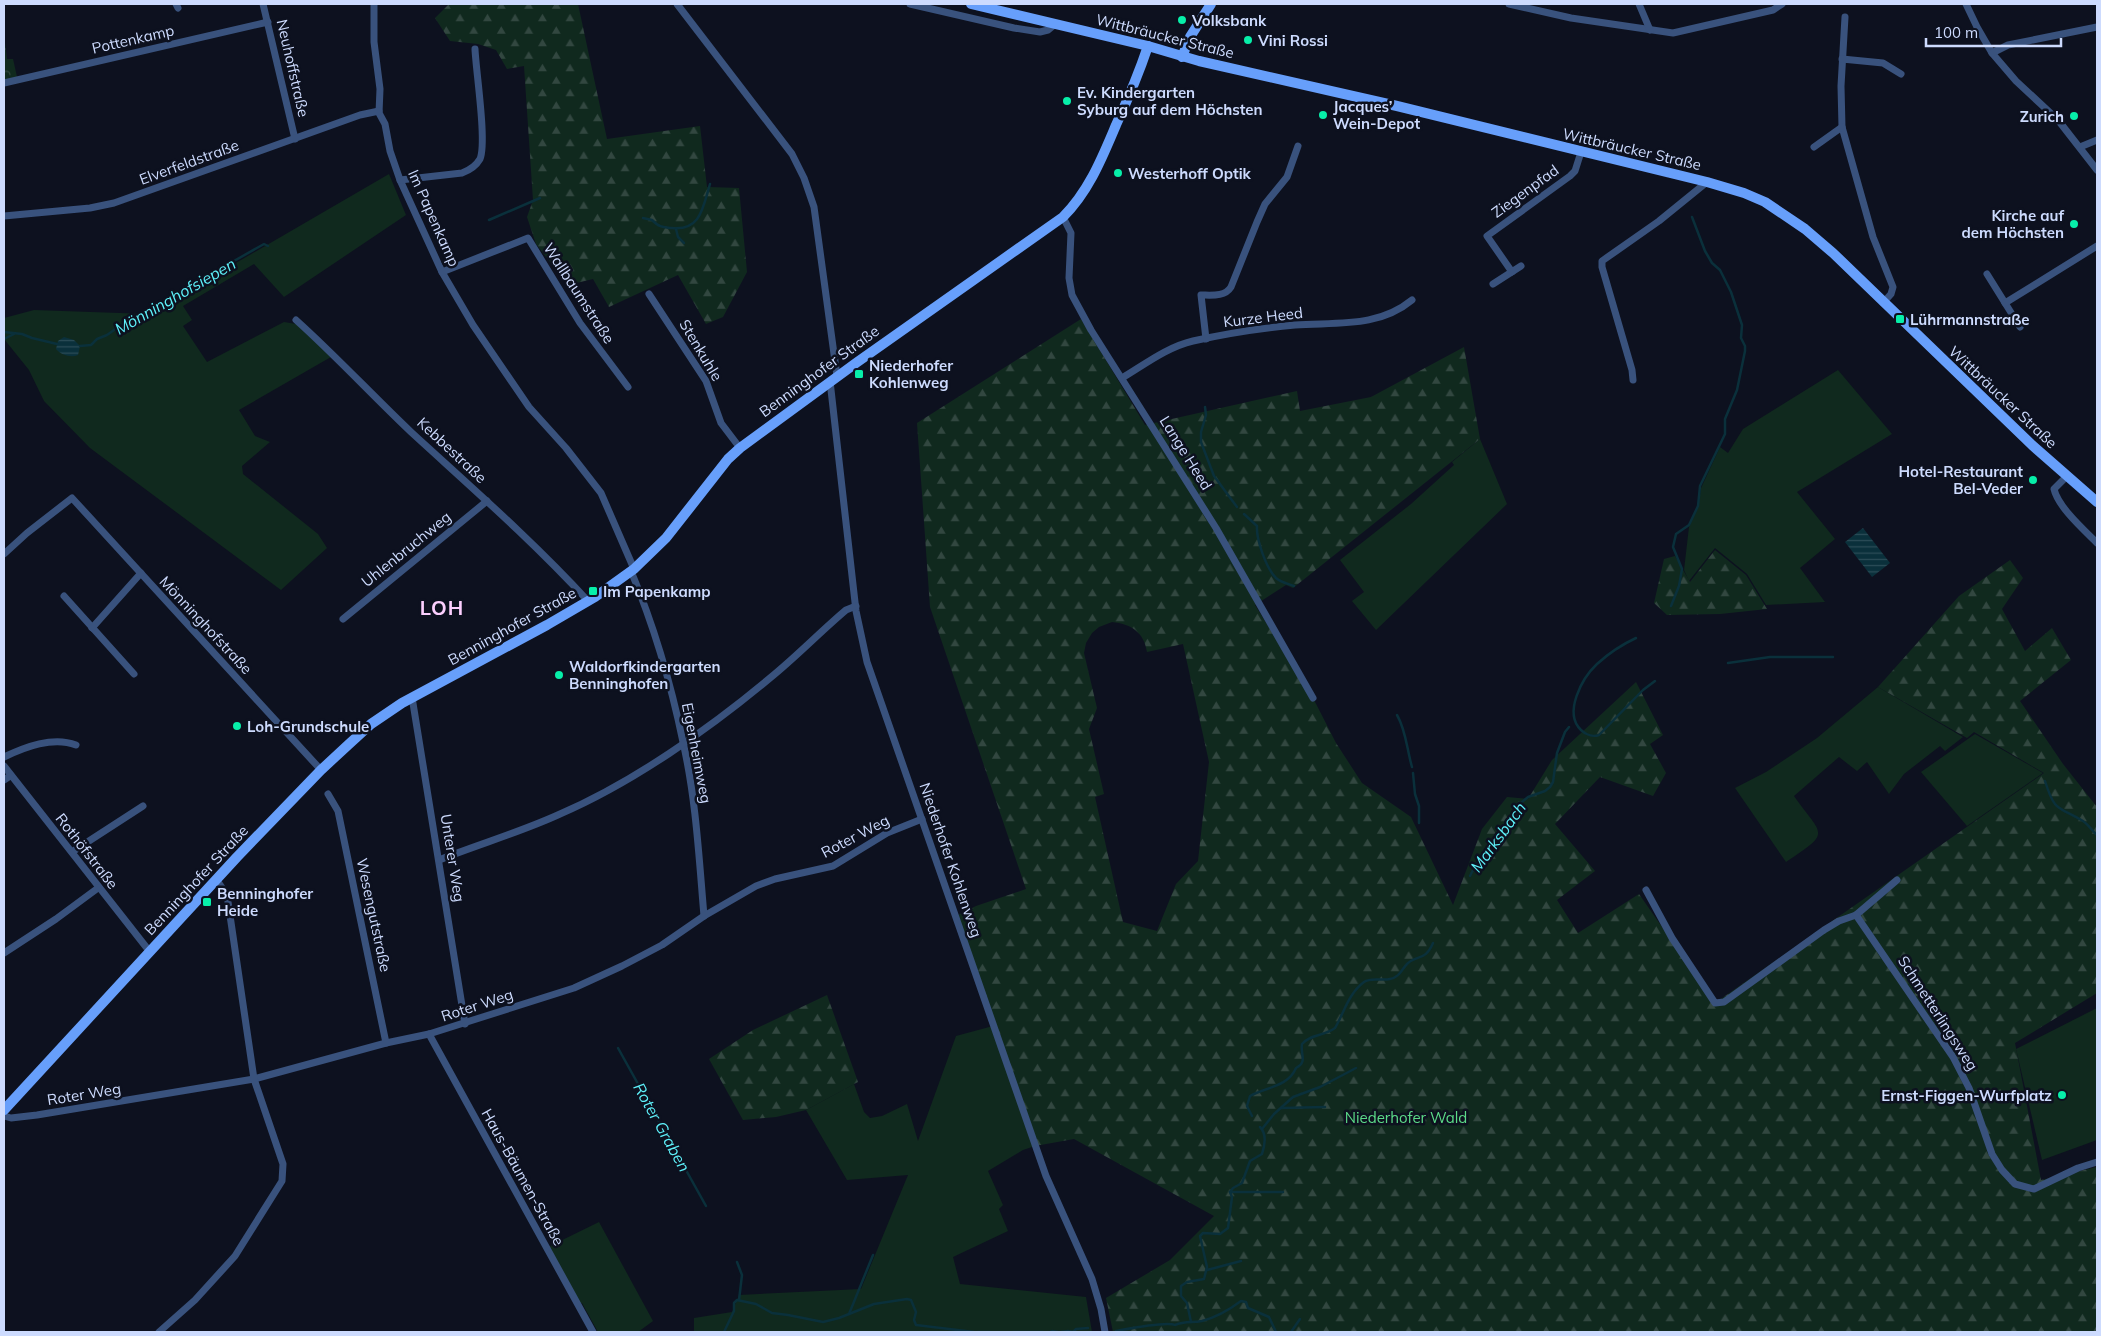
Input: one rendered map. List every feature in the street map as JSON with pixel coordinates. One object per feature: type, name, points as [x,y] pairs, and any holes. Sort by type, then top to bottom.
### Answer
[{"type":"main road","name":"Wittbräucker Straße","points":[[971,4],[1148,46],[1182,57],[1397,106],[1706,182],[1756,198],[1789,218],[1833,253],[1883,303],[2067,476],[2095,497]]},
{"type":"main road","points":[[1182,57],[1190,37],[1211,4]]},
{"type":"main road","name":"Benninghofer Straße","points":[[4,1110],[216,880],[321,770],[371,724],[412,697],[479,663],[588,600],[633,570],[666,538],[728,459],[740,448],[1063,217],[1081,197],[1095,173],[1138,76],[1148,46]]},
{"type":"street","name":"Neuhoffstraße","points":[[263,4],[296,139]]},
{"type":"street","name":"Im Papenkamp","points":[[374,4],[374,42],[381,96],[379,111],[400,180],[442,272],[473,325],[529,407],[577,461],[601,493],[633,570]]},
{"type":"street","name":"Niederhofer Kohlenweg","points":[[677,4],[792,154],[804,178],[814,207],[834,379],[856,606],[866,662],[1046,1176],[1097,1294],[1104,1332]]},
{"type":"street","name":"Wittbräucker Straße","points":[[910,4],[1040,32],[1048,30],[1054,25]]},
{"type":"street","points":[[1509,4],[1571,18],[1673,34],[1773,10],[1782,4]]},
{"type":"street","points":[[1639,4],[1650,30]]},
{"type":"street","points":[[1966,4],[1992,53],[2016,81],[2058,120],[2097,170]]},
{"type":"street","points":[[1846,17],[1841,86],[1842,127],[1873,237],[1893,287],[1891,294],[1883,303]]},
{"type":"street","name":"Pottenkamp","points":[[4,83],[268,22]]},
{"type":"street","points":[[1992,53],[2008,45],[2097,27]]},
{"type":"street","points":[[400,180],[462,173],[471,169],[479,160],[483,140],[475,49]]},
{"type":"street","points":[[1842,59],[1884,63],[1901,74]]},
{"type":"street","name":"Elverfeldstraße","points":[[4,216],[104,206],[360,115],[379,111]]},
{"type":"street","points":[[1814,147],[1842,127]]},
{"type":"street","points":[[2080,147],[2088,142],[2097,140]]},
{"type":"street","points":[[1206,339],[1201,295],[1228,292],[1265,204],[1287,177],[1298,146]]},
{"type":"street","name":"Ziegenpfad","points":[[1512,272],[1487,236],[1573,173],[1581,152]]},
{"type":"street","points":[[1633,380],[1632,370],[1602,267],[1602,261],[1674,209],[1706,182]]},
{"type":"street","name":"Lange Heed","points":[[1063,217],[1071,233],[1070,278],[1072,295],[1216,528],[1313,698]]},
{"type":"street","name":"Wallbaumstraße","points":[[442,272],[528,238],[580,323],[628,387]]},
{"type":"street","points":[[2005,303],[2097,246]]},
{"type":"street","points":[[1493,284],[1521,266]]},
{"type":"street","points":[[1987,274],[2020,327]]},
{"type":"street","name":"Stenkuhle","points":[[649,294],[706,381],[721,423],[740,448]]},
{"type":"street","name":"Kurze Heed","points":[[1122,378],[1164,353],[1190,342],[1294,325],[1374,320],[1391,314],[1412,300]]},
{"type":"street","name":"Kebbestraße","points":[[296,320],[352,372],[409,430],[487,501],[588,600]]},
{"type":"street","points":[[2067,476],[2054,489],[2056,497],[2097,543]]},
{"type":"street","name":"Mönninghofstraße","points":[[4,554],[27,533],[72,498],[321,770]]},
{"type":"street","name":"Uhlenbruchweg","points":[[342,619],[487,501]]},
{"type":"street","name":"Eigenheimweg","points":[[633,570],[663,662],[684,743],[696,822],[704,916]]},
{"type":"street","points":[[92,628],[141,573]]},
{"type":"street","points":[[64,596],[134,674]]},
{"type":"street","points":[[440,860],[560,814],[615,786],[684,743],[769,679],[846,610],[856,606]]},
{"type":"street","name":"Unterer Weg","points":[[412,697],[466,1024]]},
{"type":"street","points":[[4,757],[20,750],[54,741],[67,741],[76,745]]},
{"type":"street","name":"Rothöfstraße","points":[[4,766],[7,778],[72,852],[98,888],[150,952]]},
{"type":"street","name":"Wesengutstraße","points":[[328,794],[338,812],[386,1044]]},
{"type":"street","points":[[72,852],[143,806]]},
{"type":"street","name":"Roter Weg","points":[[4,1116],[11,1118],[37,1115],[254,1078],[466,1024],[574,988],[662,945],[704,916],[756,886],[774,879],[833,866],[887,833],[922,819]]},
{"type":"street","points":[[159,1332],[194,1300],[235,1256],[282,1181],[283,1164],[254,1078],[227,895],[216,880]]},
{"type":"street","points":[[1646,890],[1672,938],[1714,1003],[1719,1004],[1824,930],[1839,921],[1856,915],[1897,880]]},
{"type":"street","points":[[4,953],[56,919],[98,888]]},
{"type":"street","name":"Schmetterlingsweg","points":[[1856,915],[1953,1057],[1969,1088],[1992,1154],[2002,1170],[2015,1184],[2034,1189],[2078,1168],[2097,1162]]},
{"type":"street","name":"Haus-Bäumen-Straße","points":[[429,1034],[593,1332]]},
{"type":"green space","points":[[449,4],[578,4],[607,139],[700,126],[707,187],[739,188],[747,272],[723,317],[706,324],[678,275],[609,307],[593,279],[568,285],[536,244],[527,217],[533,200],[524,66],[507,69],[496,50],[478,44],[450,41],[435,18]]},
{"type":"green space","points":[[4,35],[7,59],[13,59],[17,77],[4,80]]},
{"type":"green space","points":[[389,174],[406,215],[284,297],[254,264],[183,306],[192,320],[183,326],[207,362],[284,322],[296,324],[331,357],[239,410],[255,436],[270,442],[242,466],[243,474],[318,534],[327,548],[281,590],[90,448],[44,401],[29,370],[4,339],[4,318],[34,310],[148,314]]},
{"type":"green space","name":"Niederhofer Wald","points":[[1081,319],[1145,425],[1297,391],[1300,411],[1371,397],[1464,347],[1480,439],[1293,588],[1286,585],[1255,605],[1313,698],[1336,743],[1362,783],[1411,817],[1453,905],[1482,829],[1507,797],[1528,799],[1552,760],[1636,682],[1663,735],[1650,744],[1666,773],[1653,796],[1600,777],[1555,824],[1595,871],[1557,900],[1578,933],[1639,894],[1715,1003],[2044,773],[1974,732],[1967,738],[1878,687],[1959,596],[2010,560],[2023,578],[2002,609],[2025,651],[2052,628],[2071,660],[2020,701],[2063,764],[2097,807],[2097,993],[2015,1043],[2041,1180],[2097,1167],[2097,1332],[1113,1332],[1106,1298],[1170,1260],[1214,1216],[1074,1139],[1035,1146],[956,916],[976,906],[1026,889],[930,607],[917,423]],"holes":[[[1112,622],[1136,630],[1143,639],[1147,652],[1183,644],[1209,762],[1198,861],[1176,884],[1157,931],[1123,922],[1095,797],[1104,794],[1089,729],[1097,708],[1084,653],[1086,643],[1092,633],[1099,627]]]},
{"type":"green space","points":[[1838,370],[1892,434],[1797,492],[1835,539],[1800,568],[1825,602],[1766,605],[1747,574],[1715,548],[1689,581],[1684,570],[1689,527],[1698,508],[1701,488],[1720,447],[1728,453],[1743,429]]},
{"type":"green space","points":[[1480,439],[1507,504],[1376,630],[1352,601],[1364,592],[1340,560],[1411,504],[1454,465],[1452,462]]},
{"type":"green space","points":[[1715,550],[1746,575],[1767,609],[1720,614],[1667,615],[1654,603],[1664,559],[1675,556],[1690,582]]},
{"type":"green space","points":[[1878,687],[1963,737],[1945,751],[1940,746],[1904,774],[1889,794],[1867,762],[1857,771],[1839,757],[1794,796],[1811,819],[1818,833],[1811,844],[1786,862],[1735,788],[1766,772],[1817,738]]},
{"type":"green space","points":[[1975,734],[2043,773],[1967,826],[1921,772]]},
{"type":"green space","points":[[827,995],[858,1082],[806,1110],[776,1117],[743,1120],[709,1059],[753,1030]]},
{"type":"green space","name":"Ernst-Figgen-Wurfplatz","points":[[2097,1008],[2097,1140],[2042,1160],[2016,1049]]},
{"type":"green space","points":[[993,1026],[1035,1146],[1023,1150],[988,1171],[1003,1205],[999,1209],[1008,1231],[953,1257],[960,1284],[1086,1297],[1092,1332],[724,1332],[725,1329],[723,1332],[694,1332],[694,1318],[732,1312],[739,1295],[861,1289],[908,1175],[847,1180],[806,1110],[854,1084],[864,1112],[870,1118],[882,1116],[907,1104],[918,1141],[956,1036]]},
{"type":"green space","points":[[599,1222],[653,1321],[638,1332],[598,1332],[582,1303],[579,1303],[548,1247]]},
{"type":"water","points":[[64,337],[74,340],[80,346],[78,355],[66,355],[56,349],[58,341]]},
{"type":"water","points":[[1863,528],[1890,563],[1872,577],[1845,542]]},
{"type":"waterway","name":"Mönninghofsiepen","points":[[643,218],[652,220],[664,227],[682,228],[689,226],[703,209],[710,184]]},
{"type":"waterway","name":"Mönninghofsiepen","points":[[489,220],[540,198]]},
{"type":"waterway","points":[[1671,606],[1679,586],[1682,569],[1673,547],[1676,534],[1689,525],[1698,506],[1700,486],[1725,434],[1725,419],[1737,390],[1745,351],[1741,338],[1742,325],[1731,292],[1720,270],[1712,263],[1705,251],[1692,217]]},
{"type":"waterway","points":[[676,229],[678,237],[684,243]]},
{"type":"waterway","name":"Mönninghofsiepen","points":[[80,346],[91,345],[97,339],[264,244],[268,246]]},
{"type":"waterway","name":"Mönninghofsiepen","points":[[4,332],[22,334],[57,344]]},
{"type":"waterway","name":"Mönninghofsiepen","points":[[4,339],[14,334]]},
{"type":"waterway","name":"Lange Heed","points":[[1205,407],[1206,415],[1201,432],[1201,442],[1214,476],[1237,507]]},
{"type":"waterway","name":"Lange Heed","points":[[1244,514],[1257,526],[1262,553],[1272,573],[1280,581],[1294,586]]},
{"type":"waterway","name":"Marksbach","points":[[1636,638],[1621,646],[1591,670],[1581,687],[1574,705],[1576,723],[1585,733],[1592,736],[1599,735],[1643,690],[1655,681]]},
{"type":"waterway","name":"Marksbach","points":[[1728,663],[1770,657],[1833,657]]},
{"type":"waterway","name":"Lange Heed","points":[[1397,715],[1412,767]]},
{"type":"waterway","name":"Marksbach","points":[[1470,876],[1476,864],[1494,849],[1510,824],[1516,807],[1528,797],[1545,791],[1550,787],[1553,782],[1557,753],[1565,732],[1569,727]]},
{"type":"waterway","name":"Lange Heed","points":[[1413,773],[1415,794],[1419,806],[1419,823]]},
{"type":"waterway","name":"Marksbach","points":[[2045,781],[2055,804],[2083,821],[2097,835]]},
{"type":"waterway","name":"Marksbach","points":[[1252,1116],[1247,1106],[1250,1096],[1288,1079],[1302,1063],[1302,1044],[1309,1038],[1335,1028],[1350,998],[1364,982],[1373,979],[1396,977],[1407,964],[1427,953],[1433,943]]},
{"type":"waterway","name":"Roter Graben","points":[[618,1048],[706,1206]]},
{"type":"waterway","points":[[1262,1129],[1274,1114],[1293,1097],[1320,1087],[1356,1068]]},
{"type":"waterway","points":[[1281,1108],[1325,1107]]},
{"type":"waterway","name":"Marksbach","points":[[1191,1322],[1187,1303],[1181,1296],[1181,1286],[1187,1282],[1204,1279],[1207,1267],[1200,1236],[1203,1233],[1220,1234],[1228,1228],[1232,1197],[1230,1192],[1242,1183],[1250,1161],[1262,1154],[1265,1143],[1260,1127]]},
{"type":"waterway","points":[[1230,1192],[1283,1192]]},
{"type":"waterway","points":[[849,1314],[873,1255]]},
{"type":"waterway","points":[[1207,1270],[1241,1261]]},
{"type":"waterway","name":"Roter Graben","points":[[737,1262],[742,1275],[739,1300]]},
{"type":"waterway","name":"Marksbach","points":[[724,1332],[734,1311],[734,1303],[737,1300],[756,1304],[772,1313],[823,1322],[839,1318],[874,1304],[907,1299],[911,1300],[916,1312],[914,1320],[916,1325],[974,1332]]},
{"type":"waterway","points":[[1116,1331],[1137,1327],[1175,1325],[1202,1321],[1223,1313],[1241,1301],[1246,1302],[1248,1308],[1269,1317],[1276,1332]]},
{"type":"waterway","points":[[1291,1332],[1300,1319]]},
{"type":"waterway","name":"Marksbach","points":[[1061,1332],[1073,1332],[1076,1329],[1088,1328]]},
{"type":"waterway","name":"Marksbach","points":[[978,1332],[990,1332]]},
{"type":"waterway","name":"Marksbach","points":[[1013,1332],[1043,1332]]},
{"type":"waterway","name":"Marksbach","points":[[1050,1332],[1058,1332]]},
{"type":"place","name":"Volksbank","points":[[1182,20]]},
{"type":"place","name":"Vini Rossi","points":[[1248,40]]},
{"type":"place","name":"Ev. Kindergarten Syburg auf dem Höchsten","points":[[1067,101]]},
{"type":"place","name":"Jacques’ Wein-Depot","points":[[1323,115]]},
{"type":"place","name":"Zurich","points":[[2074,116]]},
{"type":"place","name":"Westerhoff Optik","points":[[1118,173]]},
{"type":"place","name":"Kirche auf dem Höchsten","points":[[2074,224]]},
{"type":"place","name":"Lührmannstraße","points":[[1900,319]]},
{"type":"place","name":"Niederhofer Kohlenweg","points":[[859,374]]},
{"type":"place","name":"Hotel-Restaurant Bel-Veder","points":[[2033,480]]},
{"type":"place","name":"Im Papenkamp","points":[[593,591]]},
{"type":"place","name":"Waldorfkindergarten Benninghofen","points":[[559,675]]},
{"type":"place","name":"Loh-Grundschule","points":[[237,726]]},
{"type":"place","name":"Benninghofer Heide","points":[[207,902]]},
{"type":"place","name":"Ernst-Figgen-Wurfplatz","points":[[2062,1095]]},
{"type":"district","name":"LOH","points":[[442,607]]}]
